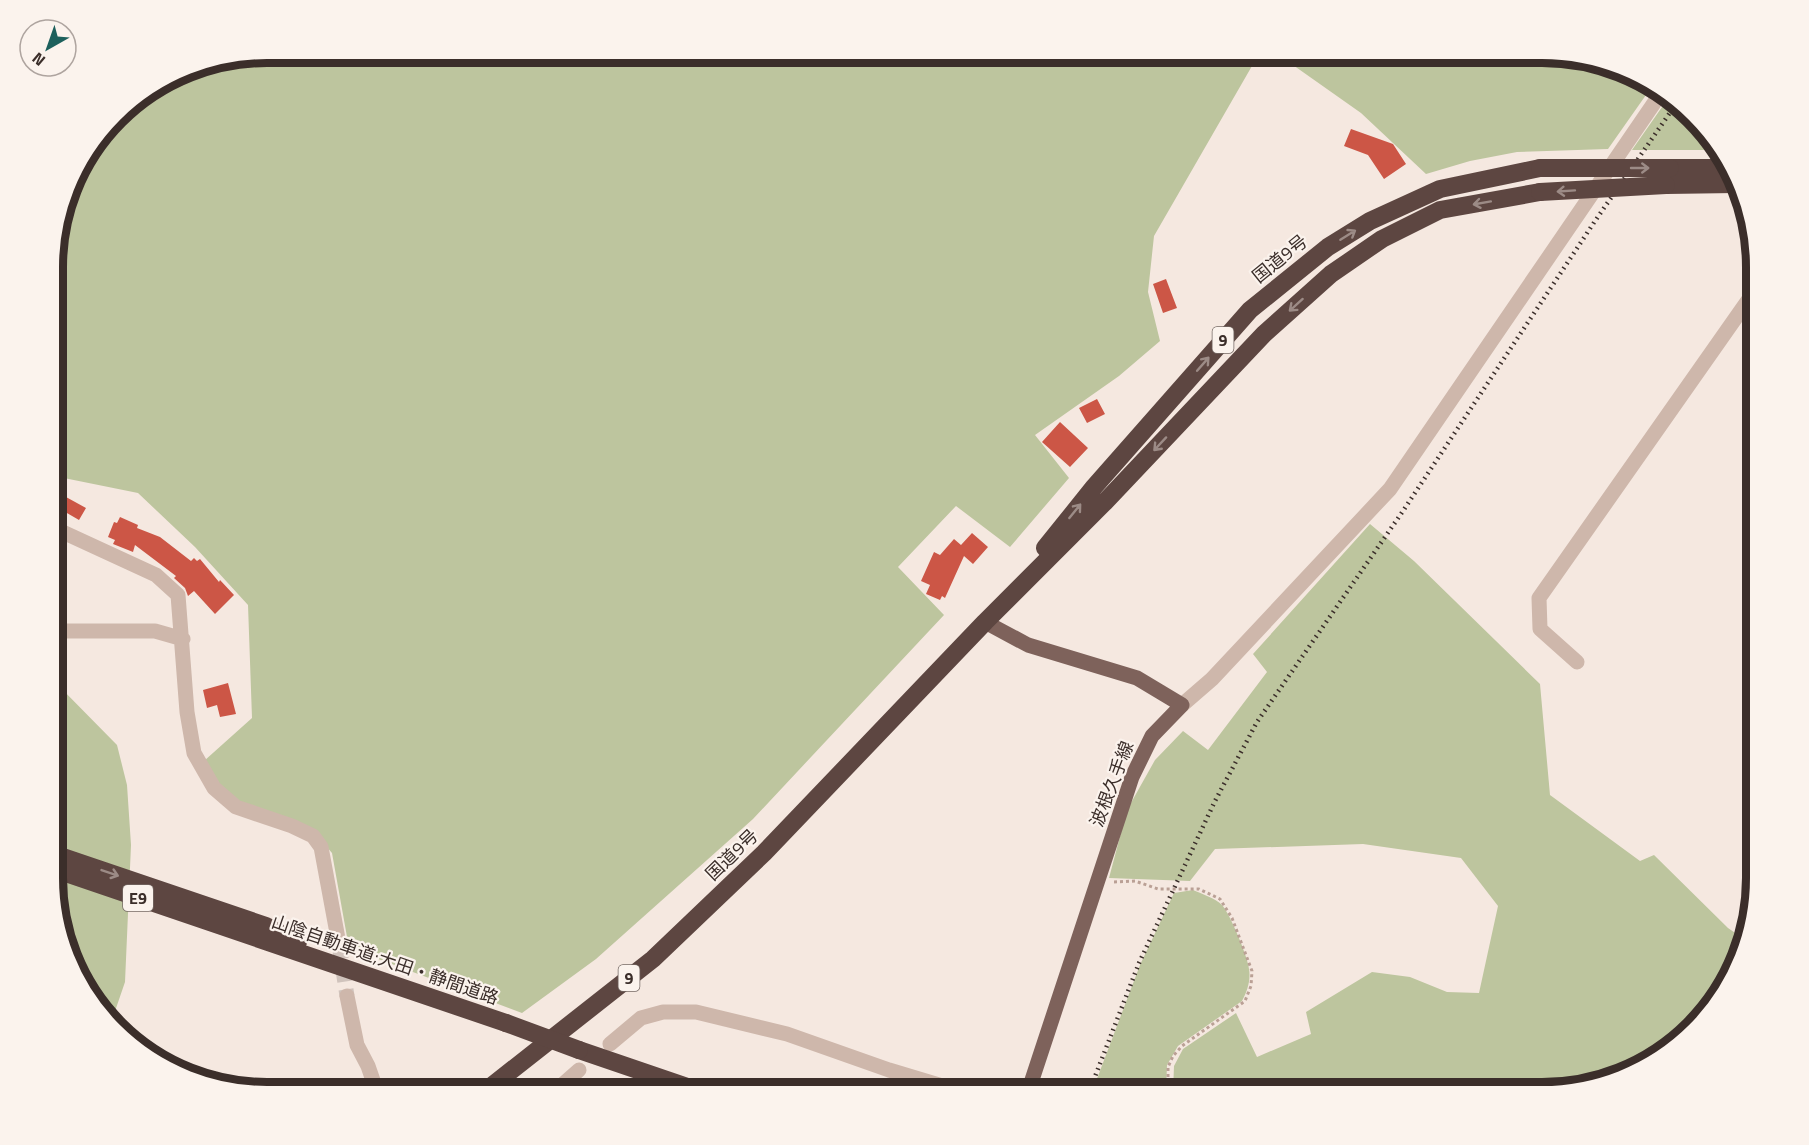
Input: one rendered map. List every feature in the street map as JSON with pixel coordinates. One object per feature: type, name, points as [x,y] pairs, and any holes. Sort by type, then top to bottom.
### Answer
[{"type":"highway","name":"国道9号","points":[[985,622],[1094,487],[1250,310],[1328,247],[1370,220],[1440,189],[1540,168],[1668,176],[1728,183]]},
{"type":"highway","name":"国道9号","points":[[497,1082],[653,959],[765,853],[1264,334],[1331,274],[1382,239],[1440,210],[1540,192],[1721,169]]},
{"type":"highway","points":[[63,857],[266,926],[363,974]]},
{"type":"highway","name":"山陰自動車道;大田・静間道路","points":[[63,872],[673,1082]]},
{"type":"highway","points":[[63,884],[221,926]]},
{"type":"main road","points":[[985,622],[1028,645],[1137,678],[1182,705]]},
{"type":"main road","name":"波根久手線","points":[[1031,1082],[1132,777],[1152,736],[1182,705]]},
{"type":"street","points":[[1182,705],[1212,679],[1390,489],[1657,99]]},
{"type":"street","points":[[1577,662],[1540,629],[1539,598],[1746,303]]},
{"type":"street","points":[[63,532],[156,575],[178,596],[187,712],[194,753],[214,788],[236,807],[292,826],[313,836],[321,847],[339,944]]},
{"type":"street","points":[[63,631],[155,631],[183,639]]},
{"type":"street","points":[[347,996],[357,1045],[374,1082]]},
{"type":"street","points":[[610,1044],[641,1018],[663,1012],[696,1012],[787,1034],[929,1082]]},
{"type":"street","points":[[565,1082],[579,1070]]},
{"type":"path","points":[[1097,883],[1135,881],[1158,889],[1199,889],[1221,899],[1232,918],[1248,958],[1252,971],[1251,986],[1245,1001],[1182,1046],[1168,1066],[1168,1082]]},
{"type":"green space","points":[[267,63],[1254,63],[1154,236],[1148,292],[1160,341],[1119,376],[1035,435],[1069,478],[1010,547],[956,506],[898,567],[944,615],[753,819],[596,959],[522,1013],[349,948],[332,853],[313,831],[251,810],[223,793],[204,761],[252,718],[248,605],[195,547],[138,493],[63,478],[65,240],[79,189],[90,165],[114,132],[154,97],[201,74],[227,67]]},
{"type":"green space","points":[[1290,63],[1542,63],[1569,65],[1595,70],[1648,92],[1608,149],[1517,152],[1470,161],[1426,174],[1361,113]]},
{"type":"green space","points":[[1664,104],[1686,123],[1709,150],[1632,150]]},
{"type":"green space","points":[[1370,524],[1414,561],[1540,684],[1550,795],[1640,861],[1654,855],[1738,935],[1725,968],[1704,1002],[1666,1040],[1644,1055],[1608,1071],[1556,1082],[1173,1082],[1174,1066],[1183,1049],[1236,1013],[1257,1057],[1311,1034],[1306,1012],[1372,972],[1410,977],[1447,992],[1479,993],[1498,906],[1461,858],[1363,844],[1215,849],[1190,881],[1109,878],[1127,810],[1155,760],[1183,731],[1208,750],[1267,672],[1253,654]]},
{"type":"green space","points":[[63,690],[117,745],[127,785],[131,845],[125,982],[115,1013],[90,980],[70,931],[63,878]]},
{"type":"green space","points":[[1193,890],[1222,905],[1234,926],[1245,955],[1249,969],[1247,990],[1242,1001],[1178,1046],[1167,1065],[1166,1082],[1096,1082],[1140,965],[1174,893]]},
{"type":"building","points":[[1351,129],[1393,144],[1406,164],[1384,179],[1368,155],[1344,146]]},
{"type":"building","points":[[1166,279],[1177,308],[1163,313],[1153,284]]},
{"type":"building","points":[[1097,399],[1105,414],[1087,423],[1079,408]]},
{"type":"building","points":[[1060,422],[1088,448],[1070,467],[1042,442]]},
{"type":"building","points":[[66,497],[86,508],[79,520],[63,511]]},
{"type":"building","points":[[120,517],[138,525],[137,528],[160,537],[191,561],[194,558],[197,561],[200,559],[219,582],[220,580],[234,595],[215,614],[194,591],[188,596],[185,588],[174,578],[176,576],[135,545],[133,552],[113,544],[115,540],[108,537],[114,522],[117,523]]},
{"type":"building","points":[[972,533],[988,547],[973,564],[964,556],[945,598],[942,596],[940,600],[926,594],[930,585],[921,581],[934,552],[940,555],[954,539],[961,545]]},
{"type":"building","points":[[228,683],[236,714],[220,717],[217,705],[207,708],[203,690]]},
{"type":"tunnel","points":[[339,944],[347,996]]},
{"type":"railway","points":[[1093,1082],[1139,963],[1215,801],[1257,722],[1403,511],[1595,221],[1672,110]]}]
